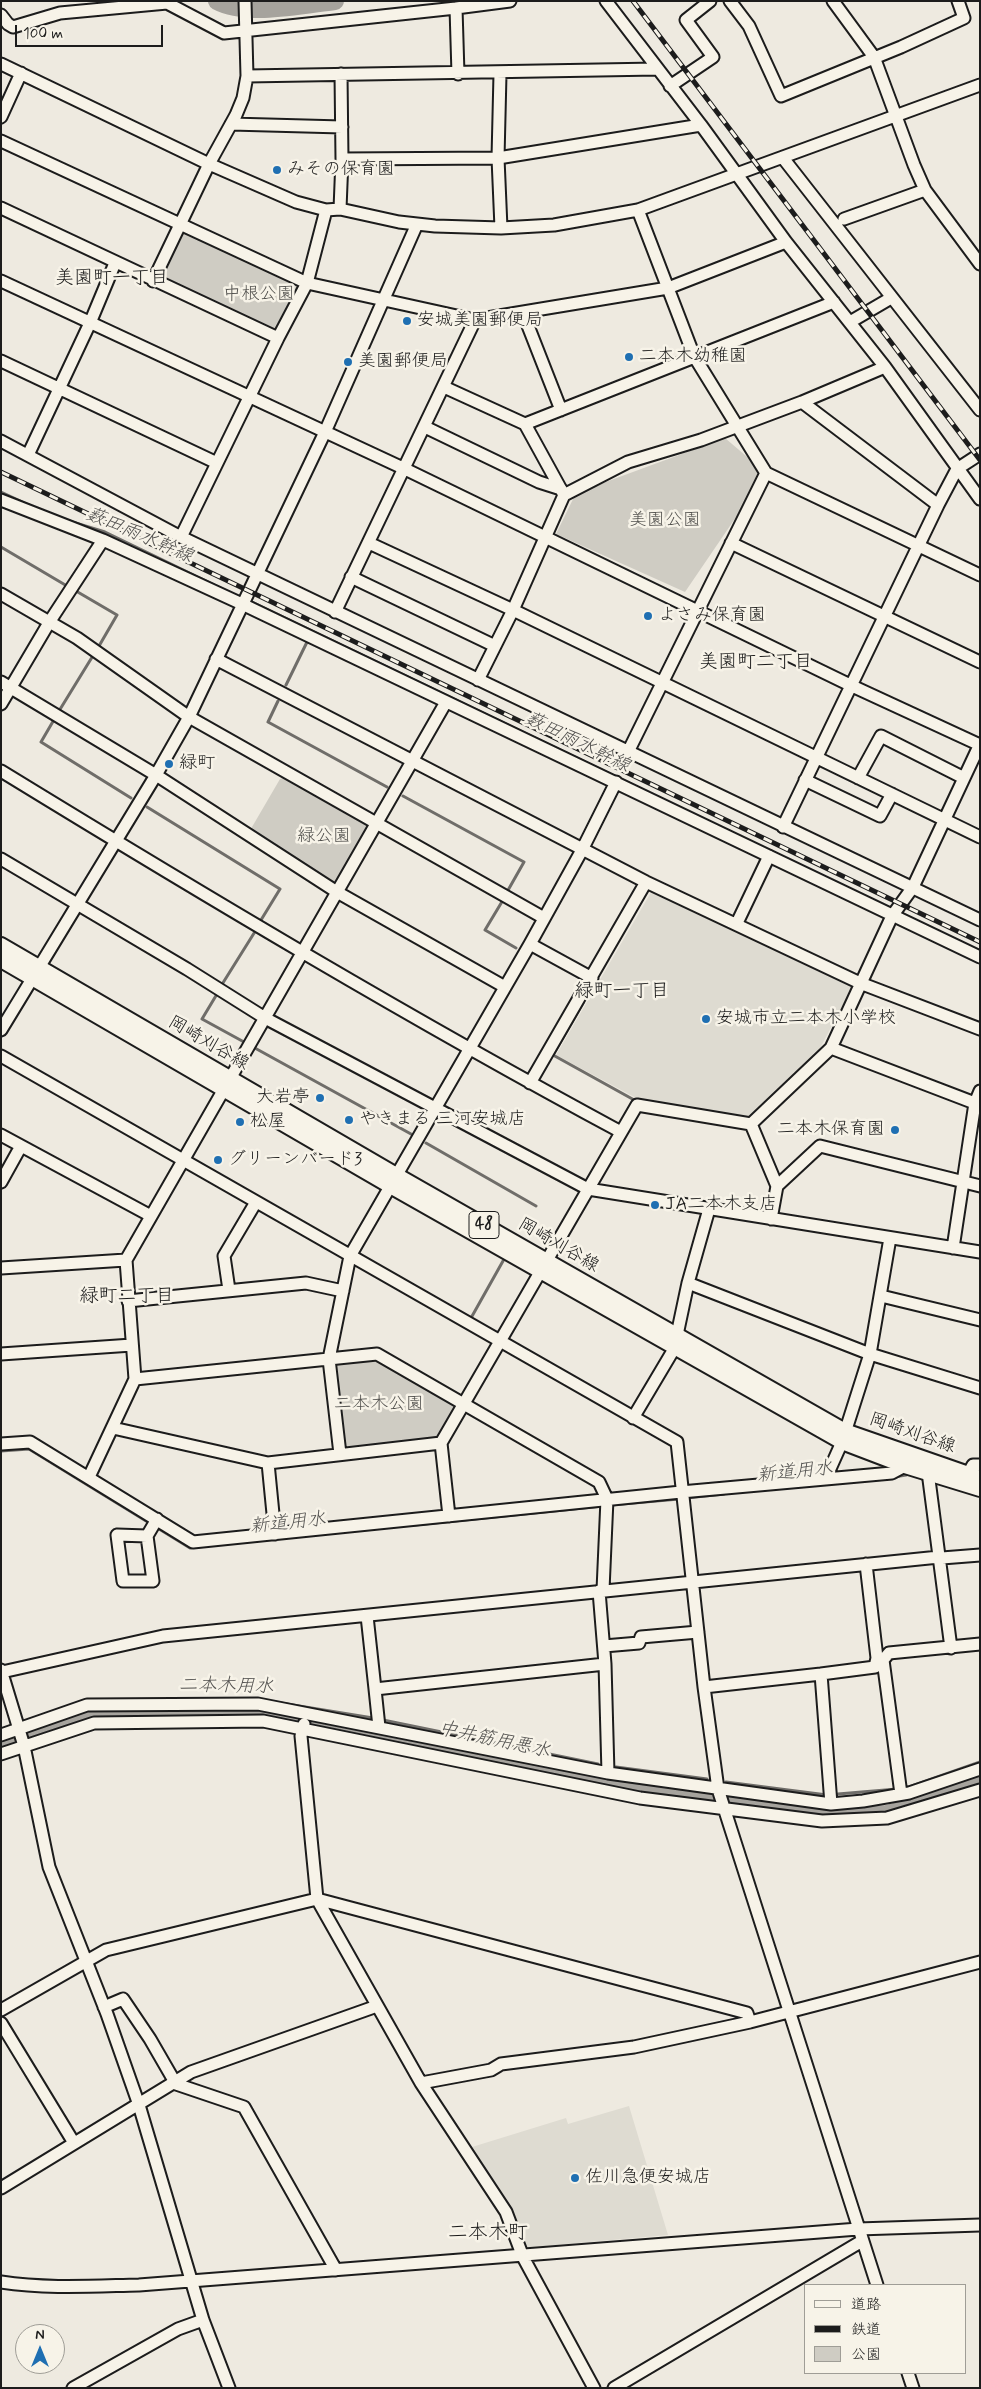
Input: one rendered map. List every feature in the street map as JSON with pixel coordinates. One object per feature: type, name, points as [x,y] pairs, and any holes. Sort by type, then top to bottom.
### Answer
[{"type":"main road","name":"岡崎刈谷線","points":[[1,945],[35,973]]},
{"type":"main road","name":"岡崎刈谷線","points":[[1,960],[35,973],[395,1182],[843,1436],[905,1466],[980,1489]]},
{"type":"main road","name":"岡崎刈谷線","points":[[843,1436],[974,1476]]},
{"type":"street","points":[[153,281],[243,98],[247,76],[245,1]]},
{"type":"street","points":[[1,15],[13,27],[60,13],[167,3],[224,33],[510,1]]},
{"type":"street","points":[[606,1],[701,125],[786,242],[885,367],[957,469],[980,498]]},
{"type":"street","points":[[670,86],[713,57],[686,20],[710,1]]},
{"type":"street","points":[[730,1],[749,26],[781,96],[874,57],[901,48],[964,18],[958,1]]},
{"type":"street","points":[[833,1],[874,57],[895,116],[925,190],[980,264]]},
{"type":"street","points":[[456,8],[458,74]]},
{"type":"street","points":[[1,64],[209,164],[296,202],[326,210],[340,209],[399,222],[435,226],[500,228],[554,225],[638,210],[737,176],[980,86]]},
{"type":"street","points":[[247,76],[500,74],[657,69]]},
{"type":"street","points":[[1,117],[21,73]]},
{"type":"street","points":[[340,209],[342,160],[341,74]]},
{"type":"street","points":[[500,74],[498,158],[500,228]]},
{"type":"street","points":[[231,124],[342,127]]},
{"type":"street","points":[[342,160],[498,158],[701,125]]},
{"type":"street","points":[[1,141],[307,283],[476,320],[668,288],[786,242]]},
{"type":"street","points":[[783,158],[980,410]]},
{"type":"street","points":[[844,219],[925,190]]},
{"type":"street","points":[[1,208],[153,281],[278,338]]},
{"type":"street","points":[[181,537],[249,396],[307,283],[326,210]]},
{"type":"street","points":[[638,210],[694,356],[766,473],[980,575]]},
{"type":"street","points":[[1,1030],[116,842],[189,717],[255,574],[325,432],[417,224]]},
{"type":"street","points":[[28,455],[90,324],[115,263]]},
{"type":"street","points":[[1,281],[405,469],[850,685],[980,744],[913,887],[892,916],[830,1048],[751,1124]]},
{"type":"street","points":[[850,322],[891,298]]},
{"type":"street","points":[[525,424],[834,302]]},
{"type":"street","points":[[523,313],[561,410]]},
{"type":"street","points":[[335,612],[476,320]]},
{"type":"street","points":[[1,361],[217,463]]},
{"type":"street","points":[[478,680],[514,610],[546,538],[562,492],[628,462],[736,427],[885,367]]},
{"type":"street","points":[[444,387],[525,424],[562,492]]},
{"type":"street","points":[[802,402],[938,505]]},
{"type":"street","points":[[425,427],[562,492]]},
{"type":"street","points":[[1,441],[181,537],[255,574],[980,920]]},
{"type":"street","points":[[783,827],[882,617],[957,469],[980,454]]},
{"type":"street","points":[[628,752],[766,473]]},
{"type":"street","points":[[1,500],[103,540],[242,604],[980,957]]},
{"type":"street","points":[[1,704],[6,685],[103,540]]},
{"type":"street","points":[[730,543],[980,662]]},
{"type":"street","points":[[369,544],[514,610],[662,684],[980,836]]},
{"type":"street","points":[[352,577],[495,646]]},
{"type":"street","points":[[1,594],[50,621],[132,675],[189,717],[544,918]]},
{"type":"street","points":[[216,659],[646,882],[737,923],[860,983],[980,1028]]},
{"type":"street","points":[[6,685],[156,775],[338,892],[505,987]]},
{"type":"street","points":[[89,1477],[135,1379],[126,1260],[446,702]]},
{"type":"street","points":[[858,778],[881,736],[964,778]]},
{"type":"street","points":[[1,771],[303,953],[530,1083],[621,1132]]},
{"type":"street","points":[[806,780],[880,816],[892,794]]},
{"type":"street","points":[[340,1454],[329,1359],[350,1256],[395,1182],[530,944],[582,850],[616,782]]},
{"type":"street","points":[[737,923],[768,856]]},
{"type":"street","points":[[1,859],[77,903],[265,1018],[588,1189],[980,1252]]},
{"type":"street","points":[[530,1083],[646,882]]},
{"type":"street","points":[[530,944],[592,978]]},
{"type":"street","points":[[830,1048],[978,1104]]},
{"type":"street","points":[[1,1056],[677,1442],[704,1687],[718,1789],[791,2011],[877,2284]]},
{"type":"street","points":[[953,1248],[980,1091]]},
{"type":"street","points":[[448,1516],[441,1443],[637,1105],[751,1124]]},
{"type":"street","points":[[751,1124],[777,1186],[771,1219]]},
{"type":"street","points":[[1,1136],[151,1216]]},
{"type":"street","points":[[1,1182],[21,1146]]},
{"type":"street","points":[[777,1186],[820,1146],[980,1186]]},
{"type":"street","points":[[229,1290],[224,1256],[256,1202]]},
{"type":"street","points":[[633,1418],[676,1342],[688,1283],[709,1209]]},
{"type":"street","points":[[823,1479],[829,1471],[843,1436],[870,1354],[890,1238]]},
{"type":"street","points":[[1,1268],[126,1260]]},
{"type":"street","points":[[128,1301],[306,1283],[343,1291]]},
{"type":"street","points":[[688,1283],[870,1354],[980,1388]]},
{"type":"street","points":[[881,1296],[980,1320]]},
{"type":"street","points":[[1,1354],[132,1345]]},
{"type":"street","points":[[135,1379],[377,1354],[465,1403],[599,1482],[607,1499],[601,1590],[608,1773]]},
{"type":"street","points":[[113,1428],[268,1463],[441,1443]]},
{"type":"street","points":[[1,1444],[30,1442],[89,1477],[152,1526],[193,1542],[607,1499],[892,1473],[905,1466]]},
{"type":"street","points":[[268,1463],[275,1534]]},
{"type":"street","points":[[974,1476],[973,1466],[980,1465]]},
{"type":"street","points":[[928,1472],[951,1648]]},
{"type":"street","points":[[152,1526],[153,1581],[123,1581],[117,1535],[152,1526]]},
{"type":"street","points":[[229,2388],[203,2320],[139,2105],[49,1866],[21,1738],[2,1671],[163,1636],[601,1590],[939,1557],[980,1555]]},
{"type":"street","points":[[866,1564],[880,1659],[905,1794],[914,1812]]},
{"type":"street","points":[[367,1616],[379,1727]]},
{"type":"street","points":[[604,1646],[639,1643],[641,1638],[698,1632]]},
{"type":"street","points":[[704,1687],[875,1667],[880,1659],[889,1653],[980,1644]]},
{"type":"street","points":[[375,1689],[605,1664]]},
{"type":"street","points":[[821,1674],[831,1804]]},
{"type":"street","points":[[1,1754],[21,1738],[87,1705],[258,1704],[608,1773],[831,1804],[905,1794],[980,1769]]},
{"type":"street","points":[[306,1712],[301,1736],[317,1899],[421,2083],[506,2212],[523,2257],[594,2388]]},
{"type":"street","points":[[1,1735],[21,1738],[94,1723],[263,1721],[640,1798],[822,1822],[887,1818],[914,1812],[980,1790]]},
{"type":"street","points":[[1,2010],[106,1950],[317,1899],[747,2013],[750,2022]]},
{"type":"street","points":[[421,2083],[490,2070],[501,2064],[634,2047],[750,2022],[980,1962]]},
{"type":"street","points":[[104,2008],[123,1999],[176,2084],[244,2107],[336,2270]]},
{"type":"street","points":[[1,2188],[176,2084],[191,2072],[377,2006]]},
{"type":"street","points":[[1,2023],[74,2143]]},
{"type":"street","points":[[1,2282],[18,2285],[74,2286],[192,2282],[858,2229],[980,2225]]},
{"type":"street","points":[[614,2388],[862,2241]]},
{"type":"street","points":[[73,2388],[178,2330],[203,2320]]},
{"type":"street","points":[[908,2374],[913,2388]]},
{"type":"shaded area","name":"安城市立二本木小学校","points":[[653,889],[853,986],[818,1052],[753,1118],[638,1099],[556,1055]]},
{"type":"shaded area","name":"佐川急便安城店","points":[[629,2106],[668,2235],[523,2248],[506,2200],[472,2147],[566,2118],[568,2124]]},
{"type":"green space","name":"中根公園","points":[[185,230],[297,283],[299,287],[278,330],[274,332],[163,280],[161,275],[181,231]]},
{"type":"green space","name":"美園公園","points":[[725,438],[766,473],[685,592],[556,534],[576,493]]},
{"type":"green space","name":"緑公園","points":[[285,777],[368,824],[369,829],[337,882],[332,882],[253,832],[252,827],[280,779]]},
{"type":"green space","name":"二本木公園","points":[[376,1358],[454,1403],[456,1408],[440,1437],[436,1439],[348,1448],[344,1446],[335,1366],[338,1362]]},
{"type":"waterway","points":[[217,1],[229,6],[259,9],[335,1]]},
{"type":"waterway","name":"薮田雨水幹線","points":[[1,492],[31,506]]},
{"type":"waterway","name":"薮田雨水幹線","points":[[69,521],[105,532],[237,596]]},
{"type":"waterway","points":[[1,547],[67,586]]},
{"type":"waterway","points":[[76,591],[117,615],[99,646]]},
{"type":"waterway","name":"薮田雨水幹線","points":[[252,602],[631,784]]},
{"type":"waterway","points":[[286,685],[308,640]]},
{"type":"waterway","points":[[59,711],[94,654]]},
{"type":"waterway","points":[[278,701],[268,722],[387,787]]},
{"type":"waterway","points":[[55,718],[41,742],[131,798]]},
{"type":"waterway","points":[[403,796],[524,862],[507,892]]},
{"type":"waterway","points":[[147,807],[280,889],[261,920]]},
{"type":"waterway","points":[[503,900],[485,930],[516,948]]},
{"type":"waterway","points":[[221,986],[256,930]]},
{"type":"waterway","points":[[217,994],[202,1019],[244,1042]]},
{"type":"waterway","points":[[583,1003],[553,1055],[636,1101]]},
{"type":"waterway","points":[[253,1047],[411,1134]]},
{"type":"waterway","points":[[426,1143],[536,1206]]},
{"type":"waterway","points":[[471,1318],[503,1261]]},
{"type":"waterway","name":"新道用水","points":[[1,1451],[29,1449],[190,1548],[195,1547]]},
{"type":"waterway","name":"新道用水","points":[[894,1477],[906,1475]]},
{"type":"waterway","name":"新道用水","points":[[686,1498],[724,1494]]},
{"type":"waterway","name":"新道用水","points":[[611,1505],[679,1499]]},
{"type":"waterway","name":"新道用水","points":[[415,1525],[603,1506]]},
{"type":"waterway","name":"二本木用水","points":[[256,1699],[373,1718]]},
{"type":"waterway","name":"中井筋用悪水","points":[[1,1745],[97,1714],[263,1712],[638,1789],[825,1813],[886,1810],[924,1800],[980,1781]]},
{"type":"waterway","name":"二本木用水","points":[[383,1720],[598,1764]]},
{"type":"waterway","name":"二本木用水","points":[[906,1788],[980,1762]]},
{"type":"waterway","name":"二本木用水","points":[[616,1767],[707,1779]]},
{"type":"waterway","name":"二本木用水","points":[[726,1782],[827,1795]]},
{"type":"waterway","name":"二本木用水","points":[[838,1794],[897,1789]]},
{"type":"railway","points":[[633,1],[980,460]]},
{"type":"railway","points":[[1,472],[980,942]]},
{"type":"place","name":"みその保育園","points":[[277,170]]},
{"type":"place","name":"安城美園郵便局","points":[[407,321]]},
{"type":"place","name":"二本木幼稚園","points":[[629,357]]},
{"type":"place","name":"美園郵便局","points":[[348,362]]},
{"type":"place","name":"よさみ保育園","points":[[648,616]]},
{"type":"place","name":"緑町","points":[[169,764]]},
{"type":"place","name":"安城市立二本木小学校","points":[[706,1019]]},
{"type":"place","name":"大岩亭","points":[[320,1098]]},
{"type":"place","name":"やきまる 三河安城店","points":[[349,1120]]},
{"type":"place","name":"松屋","points":[[240,1122]]},
{"type":"place","name":"二本木保育園","points":[[895,1130]]},
{"type":"place","name":"グリーンバード3","points":[[218,1160]]},
{"type":"place","name":"JA二本木支店","points":[[655,1205]]},
{"type":"place","name":"佐川急便安城店","points":[[575,2178]]},
{"type":"district","name":"美園町一丁目","points":[[112,279]]},
{"type":"district","name":"美園町二丁目","points":[[756,663]]},
{"type":"district","name":"緑町一丁目","points":[[622,992]]},
{"type":"district","name":"緑町二丁目","points":[[127,1297]]},
{"type":"district","name":"二本木町","points":[[488,2234]]}]
